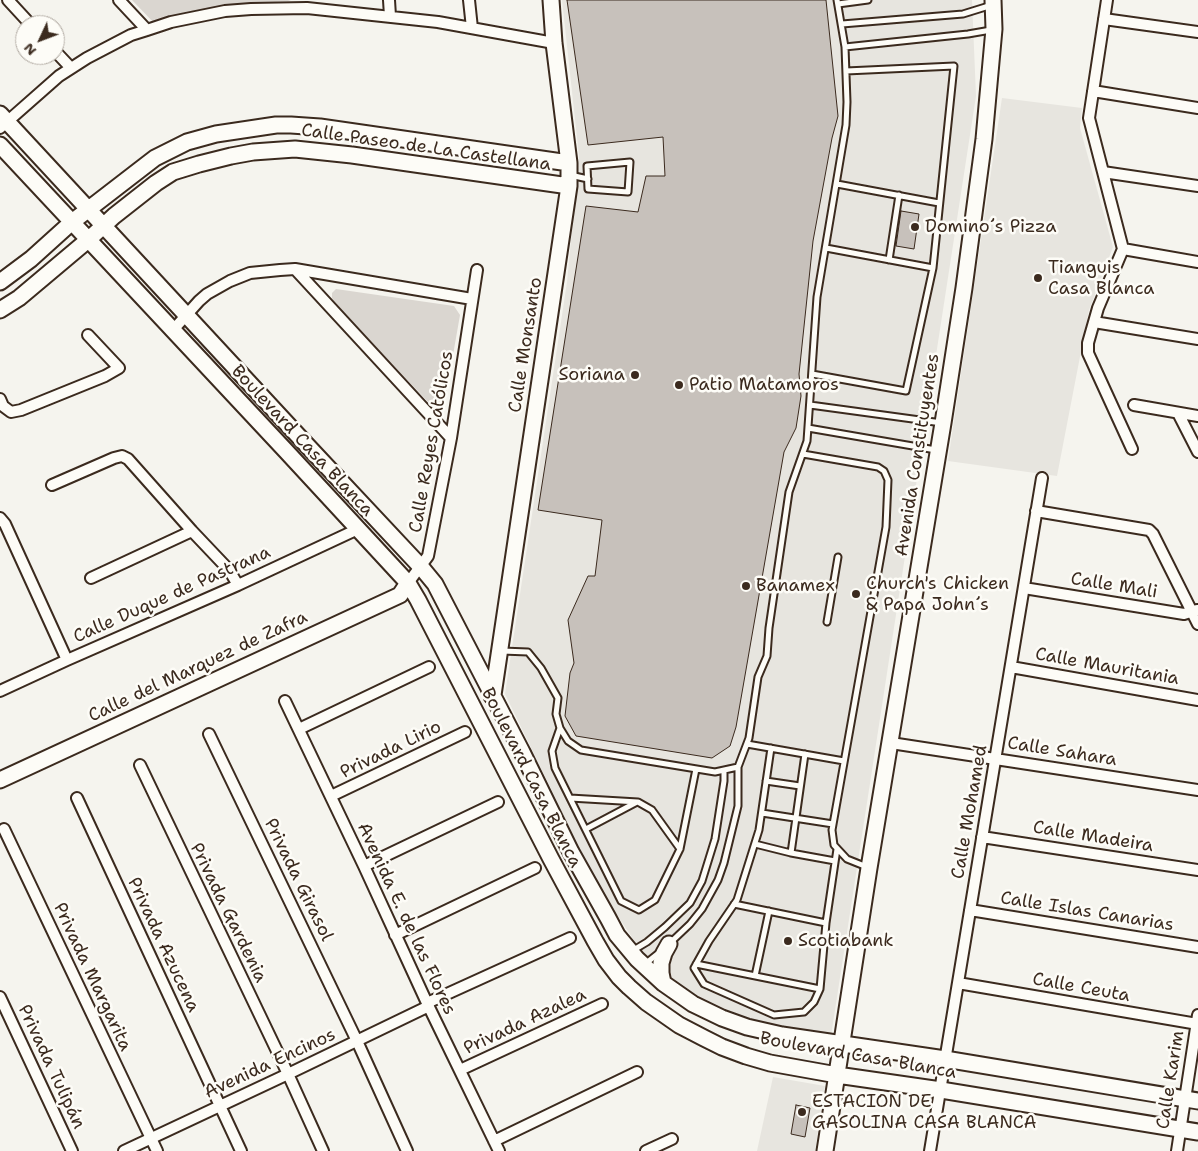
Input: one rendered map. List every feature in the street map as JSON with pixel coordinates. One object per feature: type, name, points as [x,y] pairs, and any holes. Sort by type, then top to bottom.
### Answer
[{"type":"street","points":[[8,0],[22,15]]},
{"type":"street","points":[[119,0],[147,30]]},
{"type":"street","points":[[388,0],[390,16]]},
{"type":"street","points":[[469,0],[472,28]]},
{"type":"street","name":"Calle Monsanto","points":[[493,696],[569,175],[551,0]]},
{"type":"street","points":[[1107,0],[1089,121],[1123,249],[1098,308],[1088,344],[1088,353],[1132,449]]},
{"type":"street","name":"Avenida Constituyentes","points":[[825,1151],[869,868],[891,743],[964,288],[984,139],[994,29],[993,2]]},
{"type":"street","points":[[2,121],[71,68],[131,35],[171,22],[225,11],[307,4],[438,22],[554,42]]},
{"type":"street","points":[[1104,19],[1198,32]]},
{"type":"street","points":[[65,62],[71,68]]},
{"type":"street","points":[[1093,91],[1198,108]]},
{"type":"street","name":"Boulevard Casa Blanca","points":[[2,121],[88,209],[421,566],[435,584],[522,752],[571,852],[617,934],[643,966],[663,983],[693,1004],[722,1018],[747,1027],[782,1035],[1191,1099]]},
{"type":"street","name":"Calle Paseo de La Castellana","points":[[0,282],[31,259],[88,209],[148,163],[187,142],[216,134],[276,126],[320,127],[569,175]]},
{"type":"street","name":"Boulevard Casa Blanca","points":[[0,145],[408,583],[551,859],[606,960],[624,982],[646,1002],[680,1025],[722,1047],[770,1063],[1198,1132]]},
{"type":"street","name":"Calle Paseo de La Castellana","points":[[0,310],[19,298],[114,216],[156,183],[173,172],[232,156],[276,150],[313,150],[569,175]]},
{"type":"street","points":[[1103,172],[1198,186]]},
{"type":"street","points":[[1123,249],[1198,262]]},
{"type":"street","points":[[295,269],[451,438]]},
{"type":"street","points":[[173,330],[194,306],[208,294],[239,277],[280,270],[295,269],[472,299]]},
{"type":"street","name":"Calle Reyes Católicos","points":[[408,583],[428,556],[451,438],[477,270]]},
{"type":"street","points":[[1094,322],[1198,339]]},
{"type":"street","points":[[0,399],[3,406],[11,412],[21,410],[105,376],[119,368],[88,335]]},
{"type":"street","points":[[1134,405],[1198,416]]},
{"type":"street","points":[[1178,413],[1198,452]]},
{"type":"street","points":[[52,485],[114,458],[122,456],[128,459],[229,570],[238,585]]},
{"type":"street","name":"Calle Mohamed","points":[[930,1151],[1042,478]]},
{"type":"street","points":[[328,497],[343,484]]},
{"type":"street","points":[[1036,511],[1149,530],[1153,534],[1195,611],[1198,624]]},
{"type":"street","points":[[0,518],[5,524],[67,660]]},
{"type":"street","name":"Calle Duque de Pastrana","points":[[0,691],[238,585],[358,529]]},
{"type":"street","points":[[91,578],[192,531]]},
{"type":"street","name":"Calle del Marquez de Zafra","points":[[0,780],[400,595],[408,583]]},
{"type":"street","name":"Calle Mali","points":[[1024,588],[1184,614],[1195,611]]},
{"type":"street","points":[[299,729],[429,667]]},
{"type":"street","name":"Calle Mauritania","points":[[1011,667],[1198,700]]},
{"type":"street","points":[[473,707],[493,696]]},
{"type":"street","name":"Avenida E. de las Flores","points":[[285,701],[499,1151]]},
{"type":"street","name":"Privada Lirio","points":[[331,796],[465,732]]},
{"type":"street","name":"Privada Girasol","points":[[209,734],[357,1041],[407,1151]]},
{"type":"street","name":"Calle Sahara","points":[[891,743],[1198,790]]},
{"type":"street","name":"Privada Gardenia","points":[[140,765],[323,1151]]},
{"type":"street","name":"Privada Azucena","points":[[77,798],[241,1151]]},
{"type":"street","points":[[364,866],[498,802]]},
{"type":"street","name":"Privada Margarita","points":[[4,829],[157,1151]]},
{"type":"street","name":"Calle Madeira","points":[[982,837],[1198,870]]},
{"type":"street","points":[[395,934],[535,868]]},
{"type":"street","name":"Calle Islas Canarias","points":[[970,910],[1198,947]]},
{"type":"street","name":"Avenida Encinos","points":[[124,1151],[357,1041],[428,1004],[570,938]]},
{"type":"street","points":[[663,983],[661,963],[669,944]]},
{"type":"street","points":[[606,960],[631,952]]},
{"type":"street","points":[[643,966],[638,983],[646,1002]]},
{"type":"street","name":"Calle Ceuta","points":[[958,983],[1198,1021]]},
{"type":"street","name":"Privada Tulipán","points":[[0,998],[72,1151]]},
{"type":"street","name":"Privada Azalea","points":[[460,1070],[602,1004]]},
{"type":"street","name":"Calle Karim","points":[[1177,1151],[1180,1129],[1191,1099],[1198,1021]]},
{"type":"street","points":[[494,1141],[637,1072]]},
{"type":"street","points":[[646,1151],[672,1139]]},
{"type":"lane","points":[[643,966],[690,924],[702,909],[718,880],[724,863],[738,806],[738,767],[749,738],[758,677],[766,656],[789,492],[807,440],[817,297],[846,125],[845,47],[838,2],[868,0]]},
{"type":"lane","points":[[842,24],[963,14],[993,2]]},
{"type":"lane","points":[[845,47],[968,34],[994,29]]},
{"type":"lane","points":[[812,374],[906,391],[932,268],[940,203],[954,66],[846,71]]},
{"type":"lane","points":[[630,162],[628,192],[588,189],[588,179],[587,166],[630,162]]},
{"type":"lane","points":[[569,175],[588,179]]},
{"type":"lane","points":[[837,184],[940,203]]},
{"type":"lane","points":[[889,260],[899,195]]},
{"type":"lane","points":[[826,248],[932,268]]},
{"type":"lane","points":[[810,405],[943,423]]},
{"type":"lane","points":[[808,428],[938,450]]},
{"type":"lane","points":[[803,454],[878,467],[884,471],[888,480],[886,527],[832,830],[834,845],[837,849],[847,859],[869,868]]},
{"type":"lane","points":[[827,622],[838,557]]},
{"type":"lane","points":[[499,651],[528,652],[541,668],[558,698],[556,714],[560,728],[568,741],[581,750],[715,772],[738,767]]},
{"type":"lane","points":[[560,728],[552,752],[555,768],[621,901],[639,910],[655,900],[680,849],[696,769]]},
{"type":"lane","points":[[747,744],[844,761]]},
{"type":"lane","points":[[771,748],[759,830],[737,900],[708,941],[694,968],[704,984],[774,1015],[804,1012],[814,1002],[820,989],[826,923],[837,849]]},
{"type":"lane","points":[[791,853],[805,754]]},
{"type":"lane","points":[[631,952],[647,942],[690,903],[702,881],[715,839],[724,770]]},
{"type":"lane","points":[[766,781],[800,786]]},
{"type":"lane","points":[[570,798],[638,802],[652,810],[680,849]]},
{"type":"lane","points":[[586,829],[638,802]]},
{"type":"lane","points":[[762,813],[833,824]]},
{"type":"lane","points":[[755,844],[835,862]]},
{"type":"lane","points":[[734,904],[826,923]]},
{"type":"lane","points":[[755,976],[769,911]]},
{"type":"lane","points":[[696,964],[820,989]]},
{"type":"shaded area","points":[[132,0],[291,0],[236,5],[154,23]]},
{"type":"shaded area","points":[[562,0],[972,0],[976,96],[831,1036],[762,1026],[685,990],[650,964],[599,888],[505,694],[567,282],[579,156]]},
{"type":"shaded area","name":"Tianguis Casa Blanca","points":[[1002,98],[1082,108],[1080,128],[1113,247],[1089,310],[1057,476],[948,461]]},
{"type":"shaded area","points":[[336,289],[454,306],[460,315],[445,401],[442,406],[433,407],[336,305],[332,298],[332,293]]},
{"type":"shaded area","points":[[773,1077],[825,1086],[815,1151],[757,1151]]},
{"type":"building","name":"Patio Matamoros","points":[[567,0],[826,0],[838,116],[832,138],[813,241],[799,374],[801,396],[796,428],[784,452],[736,727],[730,746],[712,758],[576,736],[565,716],[570,673],[574,663],[568,620],[588,576],[595,576],[602,520],[538,510],[586,206],[638,212],[646,176],[665,176],[663,137],[588,145]]},
{"type":"building","points":[[901,211],[919,214],[914,249],[896,246]]},
{"type":"building","points":[[796,1105],[810,1108],[805,1137],[791,1134]]},
{"type":"place","name":"Domino´s Pizza","points":[[915,227]]},
{"type":"place","name":"Tianguis Casa Blanca","points":[[1038,278]]},
{"type":"place","name":"Soriana","points":[[635,375]]},
{"type":"place","name":"Patio Matamoros","points":[[679,385]]},
{"type":"place","name":"Banamex","points":[[746,586]]},
{"type":"place","name":"Church's Chicken & Papa John´s","points":[[856,594]]},
{"type":"place","name":"Scotiabank","points":[[788,941]]},
{"type":"place","name":"ESTACION DE GASOLINA CASA BLANCA","points":[[802,1112]]}]
